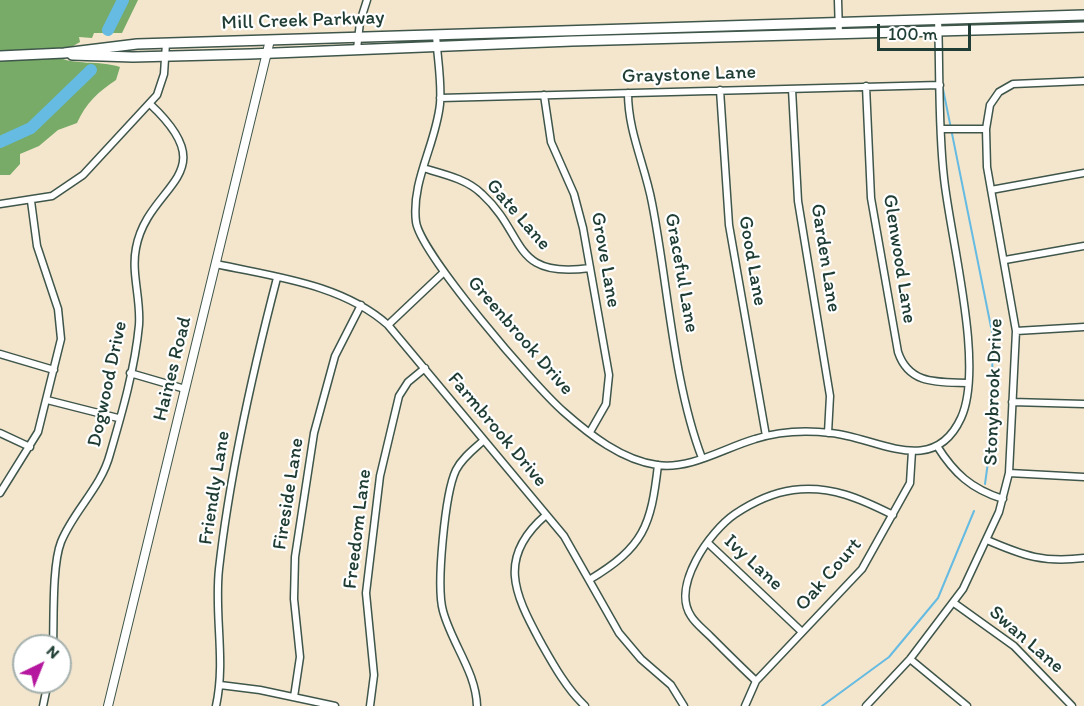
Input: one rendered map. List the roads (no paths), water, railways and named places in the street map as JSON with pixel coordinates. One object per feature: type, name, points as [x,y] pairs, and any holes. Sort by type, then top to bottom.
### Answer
[{"type":"main road","name":"Mill Creek Parkway","points":[[0,56],[64,53],[166,43],[1084,15]]},
{"type":"main road","name":"Mill Creek Parkway","points":[[64,53],[83,56],[165,56],[1084,27]]},
{"type":"street","points":[[357,49],[366,0]]},
{"type":"street","points":[[838,0],[839,34]]},
{"type":"street","points":[[938,19],[941,129],[947,202],[965,313],[967,382],[964,410],[959,423],[937,446],[964,481],[975,489],[1003,499]]},
{"type":"street","name":"Greenbrook Drive","points":[[436,34],[440,98],[416,199],[417,225],[425,247],[544,392],[590,432],[621,453],[658,465],[702,458],[766,436],[793,432],[828,432],[851,436],[894,449],[912,451],[937,446]]},
{"type":"street","name":"Haines Road","points":[[108,706],[270,40]]},
{"type":"street","points":[[0,204],[52,196],[72,185],[150,104],[161,85],[166,43]]},
{"type":"street","name":"Stonybrook Drive","points":[[866,706],[910,659],[954,603],[987,540],[1003,499],[1009,473],[1016,331],[991,190],[986,129],[990,105],[1006,87],[1021,82],[1084,81]]},
{"type":"street","name":"Graystone Lane","points":[[440,98],[940,85]]},
{"type":"street","name":"Glenwood Lane","points":[[866,86],[871,198],[900,359],[912,375],[925,380],[967,382]]},
{"type":"street","name":"Garden Lane","points":[[792,89],[798,201],[830,396],[828,432]]},
{"type":"street","name":"Good Lane","points":[[720,90],[728,216],[766,436]]},
{"type":"street","name":"Graceful Lane","points":[[628,93],[630,126],[652,201],[687,407],[702,458]]},
{"type":"street","name":"Grove Lane","points":[[544,96],[551,142],[578,205],[609,386],[606,404],[590,432]]},
{"type":"street","name":"Dogwood Drive","points":[[54,634],[58,550],[65,534],[104,472],[130,374],[139,326],[134,259],[138,238],[146,219],[177,180],[182,162],[179,135],[150,104]]},
{"type":"street","points":[[941,129],[986,129]]},
{"type":"street","name":"Gate Lane","points":[[423,168],[466,183],[481,193],[523,252],[534,262],[554,271],[590,268]]},
{"type":"street","points":[[991,190],[1084,173]]},
{"type":"street","points":[[0,493],[38,432],[61,339],[60,320],[37,246],[31,201]]},
{"type":"street","points":[[1005,260],[1084,246]]},
{"type":"street","name":"Farmbrook Drive","points":[[216,264],[327,291],[361,305],[388,325],[570,545],[629,646],[671,685],[684,706]]},
{"type":"street","points":[[388,325],[444,272]]},
{"type":"street","name":"Friendly Lane","points":[[216,706],[220,685],[218,595],[224,538],[242,427],[277,278]]},
{"type":"street","name":"Fireside Lane","points":[[294,697],[300,657],[294,599],[295,557],[314,433],[335,356],[361,305]]},
{"type":"street","points":[[1016,331],[1084,327]]},
{"type":"street","points":[[0,354],[54,370]]},
{"type":"street","name":"Freedom Lane","points":[[370,706],[374,675],[366,593],[380,476],[399,396],[408,382],[425,368]]},
{"type":"street","points":[[130,374],[185,389]]},
{"type":"street","points":[[47,400],[118,418]]},
{"type":"street","points":[[1012,402],[1084,404]]},
{"type":"street","points":[[0,433],[30,447]]},
{"type":"street","points":[[477,706],[474,685],[443,612],[439,584],[455,473],[467,456],[484,440]]},
{"type":"street","name":"Oak Court","points":[[745,706],[756,681],[862,569],[910,483],[912,451]]},
{"type":"street","points":[[589,580],[630,551],[643,532],[652,511],[658,465]]},
{"type":"street","points":[[1009,473],[1084,477]]},
{"type":"street","points":[[756,681],[690,616],[684,597],[689,578],[701,551],[733,515],[769,494],[795,489],[823,489],[856,496],[893,515]]},
{"type":"street","points":[[546,515],[529,531],[519,546],[514,575],[515,589],[550,659],[585,706]]},
{"type":"street","points":[[987,540],[1034,559],[1059,561],[1084,558]]},
{"type":"street","name":"Ivy Lane","points":[[708,543],[802,632]]},
{"type":"street","name":"Swan Lane","points":[[954,603],[1014,646],[1072,706]]},
{"type":"street","points":[[910,659],[967,706]]},
{"type":"street","points":[[220,685],[335,706]]},
{"type":"waterway","points":[[108,30],[123,0]]},
{"type":"waterway","points":[[0,142],[31,128],[91,70]]},
{"type":"waterway","points":[[942,84],[992,332],[993,425],[985,484]]},
{"type":"waterway","points":[[822,706],[889,657],[938,598],[974,511]]}]
